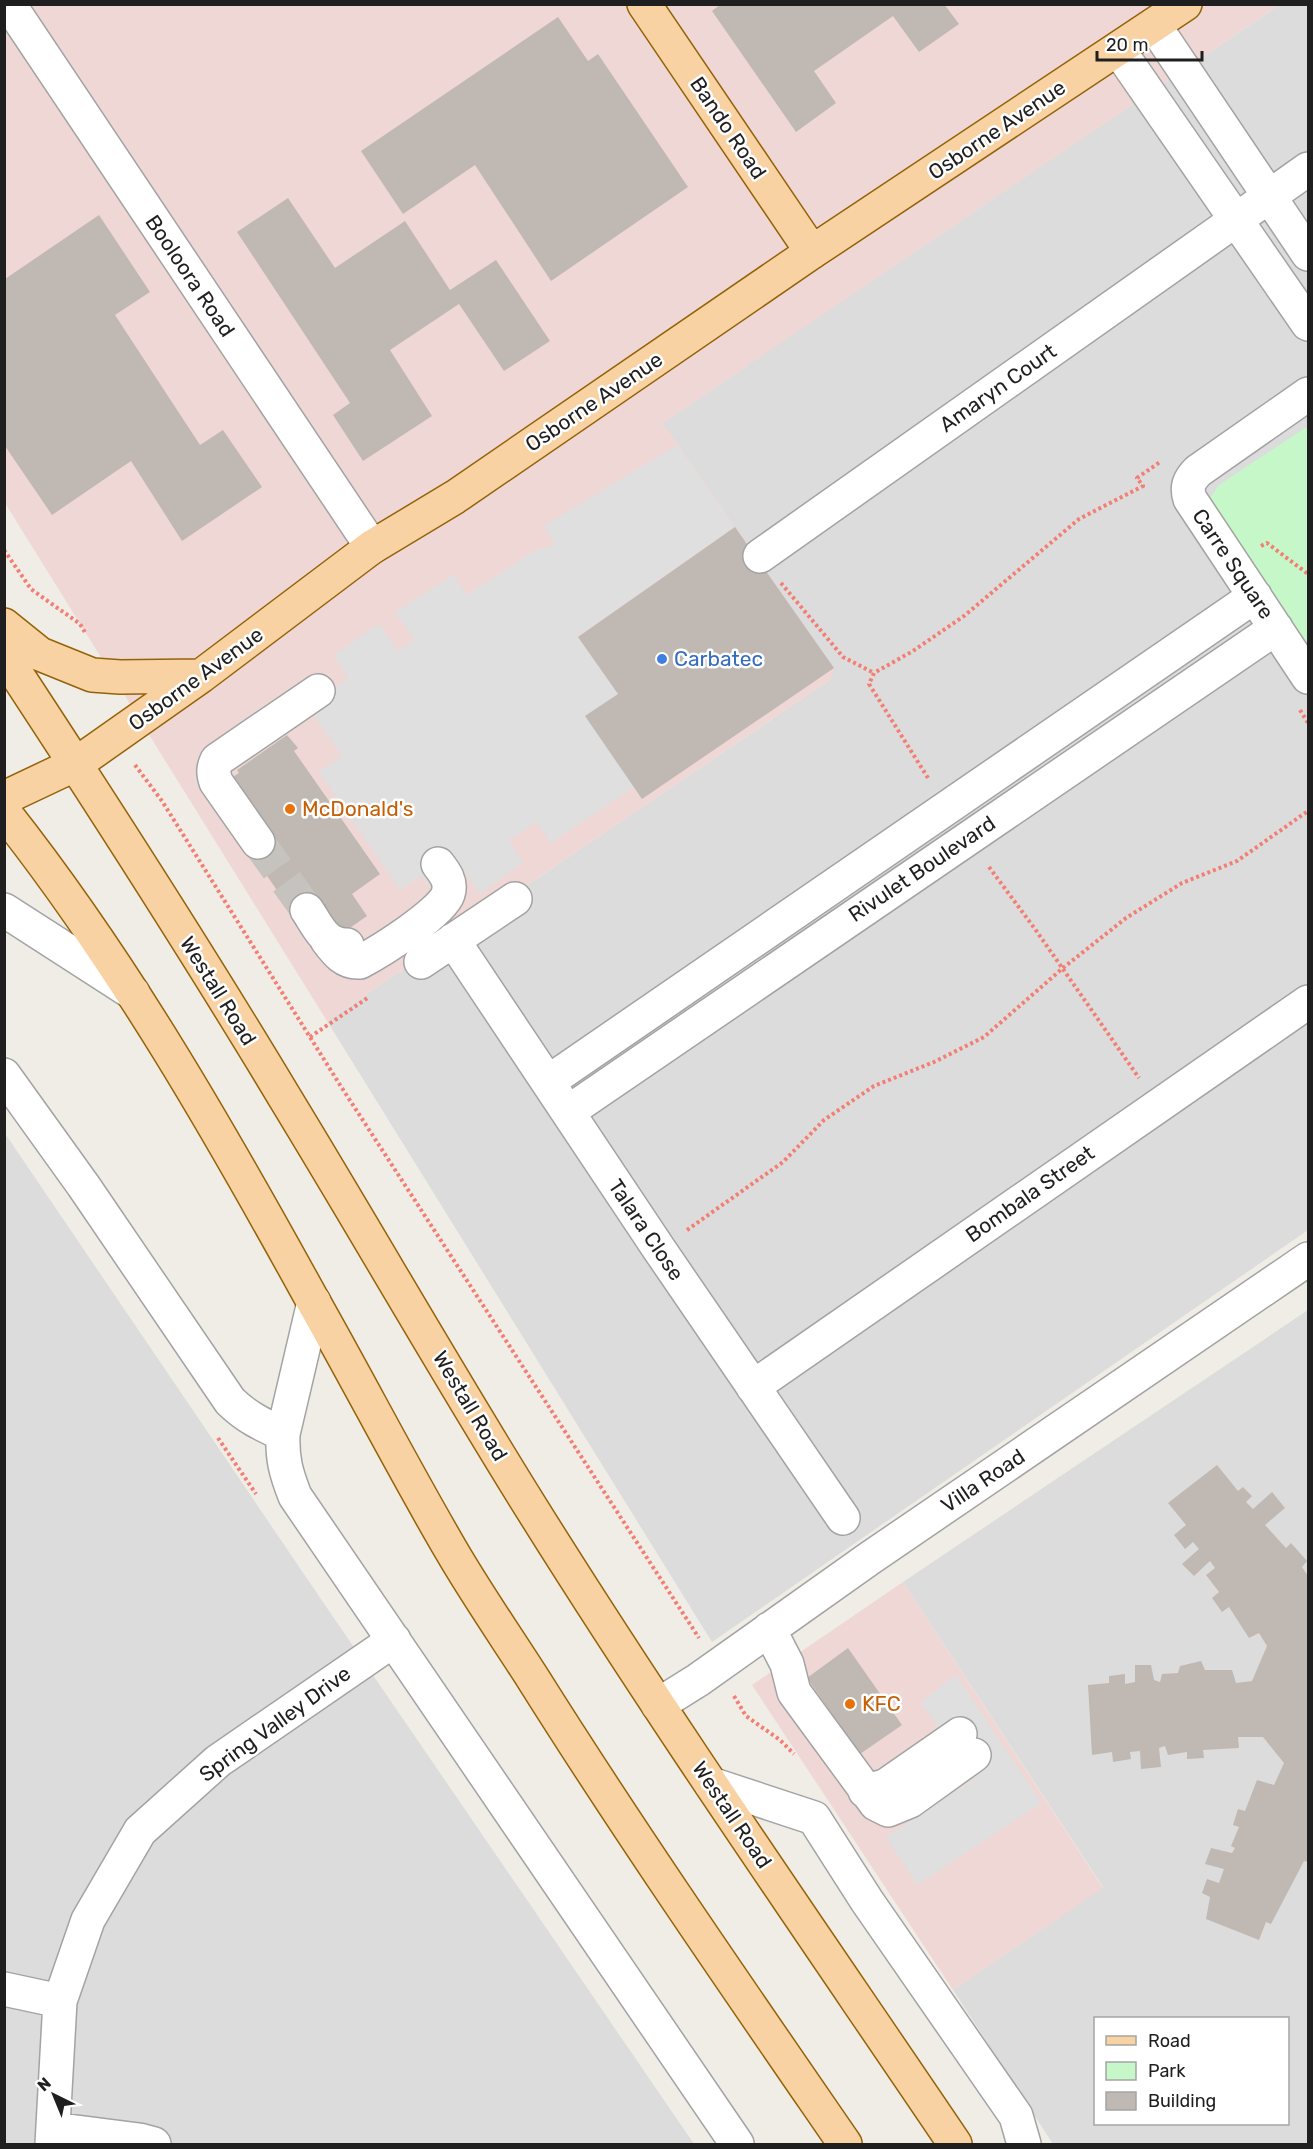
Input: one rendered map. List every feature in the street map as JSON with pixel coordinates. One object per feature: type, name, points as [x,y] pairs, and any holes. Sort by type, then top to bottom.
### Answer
[{"type":"main road","name":"Bando Road","points":[[644,4],[812,252]]},
{"type":"main road","name":"Osborne Avenue","points":[[4,798],[76,764],[201,676],[372,547],[455,497],[812,252],[1185,4]]},
{"type":"main road","points":[[4,625],[40,654],[92,675],[201,676]]},
{"type":"main road","name":"Westall Road","points":[[4,655],[76,764],[285,1097],[410,1309],[533,1510],[658,1705],[955,2145]]},
{"type":"main road","points":[[4,812],[51,872],[133,993],[314,1302],[453,1554],[608,1797],[845,2145]]},
{"type":"street","name":"Booloora Road","points":[[9,4],[372,547]]},
{"type":"street","points":[[1154,25],[1308,254]]},
{"type":"street","points":[[1118,49],[1308,324]]},
{"type":"street","name":"Amaryn Court","points":[[760,556],[1308,169]]},
{"type":"street","name":"Carre Square","points":[[1308,394],[1198,471],[1188,486],[1190,499],[1308,677]]},
{"type":"street","name":"Rivulet Boulevard","points":[[548,1082],[1255,596]]},
{"type":"street","name":"Rivulet Boulevard","points":[[568,1112],[1276,628]]},
{"type":"street","points":[[258,842],[216,782],[213,774],[214,766],[217,760],[318,691]]},
{"type":"street","points":[[948,808],[967,838]]},
{"type":"street","points":[[307,910],[327,940],[338,945],[353,942],[443,870]]},
{"type":"street","points":[[421,962],[515,899]]},
{"type":"street","points":[[4,910],[133,993]]},
{"type":"street","name":"Talara Close","points":[[453,940],[659,1250],[843,1518]]},
{"type":"street","name":"Bombala Street","points":[[753,1387],[1308,1002]]},
{"type":"street","points":[[4,1075],[83,1185],[230,1401],[250,1418],[283,1434]]},
{"type":"street","name":"Villa Road","points":[[658,1705],[717,1667],[870,1558],[1308,1259]]},
{"type":"street","points":[[314,1302],[283,1434],[282,1454],[285,1471],[295,1496],[737,2145]]},
{"type":"street","points":[[769,1629],[786,1664],[794,1692],[876,1804],[888,1810],[910,1801],[967,1745]]},
{"type":"street","name":"Spring Valley Drive","points":[[53,2137],[60,2001],[88,1920],[140,1831],[218,1761],[394,1640]]},
{"type":"street","points":[[711,1784],[813,1818],[867,1901],[1017,2116],[1024,2145]]},
{"type":"street","points":[[4,1989],[60,2001]]},
{"type":"street","points":[[53,2137],[140,2140],[154,2145]]},
{"type":"path","points":[[948,808],[869,684],[874,673],[913,651],[964,616],[1078,519],[1143,486],[1137,478],[1166,458]]},
{"type":"path","points":[[760,556],[843,657],[874,673]]},
{"type":"path","points":[[162,801],[310,1037],[717,1667],[746,1716],[780,1740],[796,1757]]},
{"type":"path","points":[[659,1250],[783,1162],[824,1120],[874,1086],[934,1062],[984,1037],[1063,968],[1126,918],[1182,884],[1237,861],[1308,811]]},
{"type":"path","points":[[967,838],[1063,968],[1157,1105]]},
{"type":"path","points":[[310,1037],[378,991]]},
{"type":"shaded area","points":[[5,5],[1279,5],[663,423],[834,668],[831,679],[327,1021],[5,503]]},
{"type":"shaded area","points":[[1279,5],[1308,5],[1308,1230],[712,1642],[327,1021],[831,679],[662,423]]},
{"type":"shaded area","points":[[677,445],[735,527],[578,636],[618,694],[586,716],[634,787],[551,843],[536,822],[509,840],[523,862],[480,894],[465,872],[434,893],[421,876],[400,890],[319,772],[342,756],[308,707],[348,678],[334,655],[379,624],[398,651],[414,639],[395,612],[453,575],[467,595],[534,551],[555,545],[544,526]]},
{"type":"shaded area","points":[[4,1132],[327,1608],[694,2144],[5,2144]]},
{"type":"shaded area","points":[[1308,1310],[1308,2144],[1053,2144],[953,1990],[1103,1887],[903,1582]]},
{"type":"shaded area","points":[[903,1582],[1103,1888],[953,1990],[752,1685]]},
{"type":"shaded area","points":[[956,1675],[1041,1803],[917,1885],[886,1837],[974,1779],[921,1702]]},
{"type":"green space","points":[[1308,426],[1308,665],[1204,507],[1219,485]]},
{"type":"building","points":[[721,4],[944,4],[959,24],[919,52],[893,16],[814,71],[836,103],[796,132],[712,11]]},
{"type":"building","points":[[558,17],[588,61],[598,54],[688,187],[551,281],[475,165],[403,214],[361,151]]},
{"type":"building","points":[[288,198],[335,268],[405,221],[450,290],[496,260],[550,341],[504,371],[459,304],[390,350],[432,416],[363,461],[333,415],[350,403],[237,232]]},
{"type":"building","points":[[99,215],[150,292],[115,315],[200,445],[223,430],[262,487],[182,541],[131,461],[52,515],[5,446],[5,279]]},
{"type":"building","points":[[735,527],[834,668],[642,799],[585,716],[618,694],[578,637]]},
{"type":"building","name":"McDonald's","points":[[287,735],[298,748],[294,751],[380,874],[352,894],[367,916],[347,930],[296,918],[248,848],[226,781],[239,773],[237,770]]},
{"type":"building","points":[[1217,1465],[1238,1491],[1243,1487],[1252,1496],[1246,1502],[1253,1509],[1272,1492],[1285,1508],[1265,1525],[1286,1548],[1291,1543],[1307,1561],[1302,1567],[1308,1576],[1308,1862],[1304,1861],[1271,1924],[1266,1922],[1259,1940],[1206,1919],[1210,1897],[1202,1893],[1207,1879],[1219,1883],[1224,1869],[1205,1864],[1211,1848],[1232,1853],[1235,1848],[1231,1846],[1239,1827],[1233,1825],[1238,1809],[1245,1811],[1257,1780],[1274,1785],[1284,1763],[1263,1737],[1238,1737],[1239,1748],[1203,1750],[1204,1758],[1187,1759],[1187,1752],[1168,1755],[1165,1746],[1159,1748],[1161,1767],[1141,1769],[1140,1751],[1130,1752],[1131,1759],[1113,1762],[1112,1752],[1092,1755],[1088,1685],[1109,1683],[1109,1676],[1125,1674],[1125,1684],[1135,1682],[1135,1665],[1151,1665],[1154,1680],[1160,1682],[1162,1674],[1178,1673],[1180,1666],[1201,1661],[1205,1670],[1232,1670],[1236,1683],[1252,1681],[1267,1646],[1259,1633],[1249,1638],[1229,1607],[1222,1612],[1212,1598],[1219,1592],[1206,1575],[1215,1568],[1210,1561],[1194,1576],[1182,1564],[1199,1549],[1193,1542],[1185,1549],[1174,1535],[1186,1525],[1168,1503]]},
{"type":"building","points":[[848,1648],[902,1725],[860,1754],[807,1678]]},
{"type":"tunnel","points":[[258,842],[307,910]]},
{"type":"place","name":"Carbatec","points":[[662,659]]},
{"type":"place","name":"McDonald's","points":[[290,809]]},
{"type":"place","name":"KFC","points":[[850,1704]]}]
